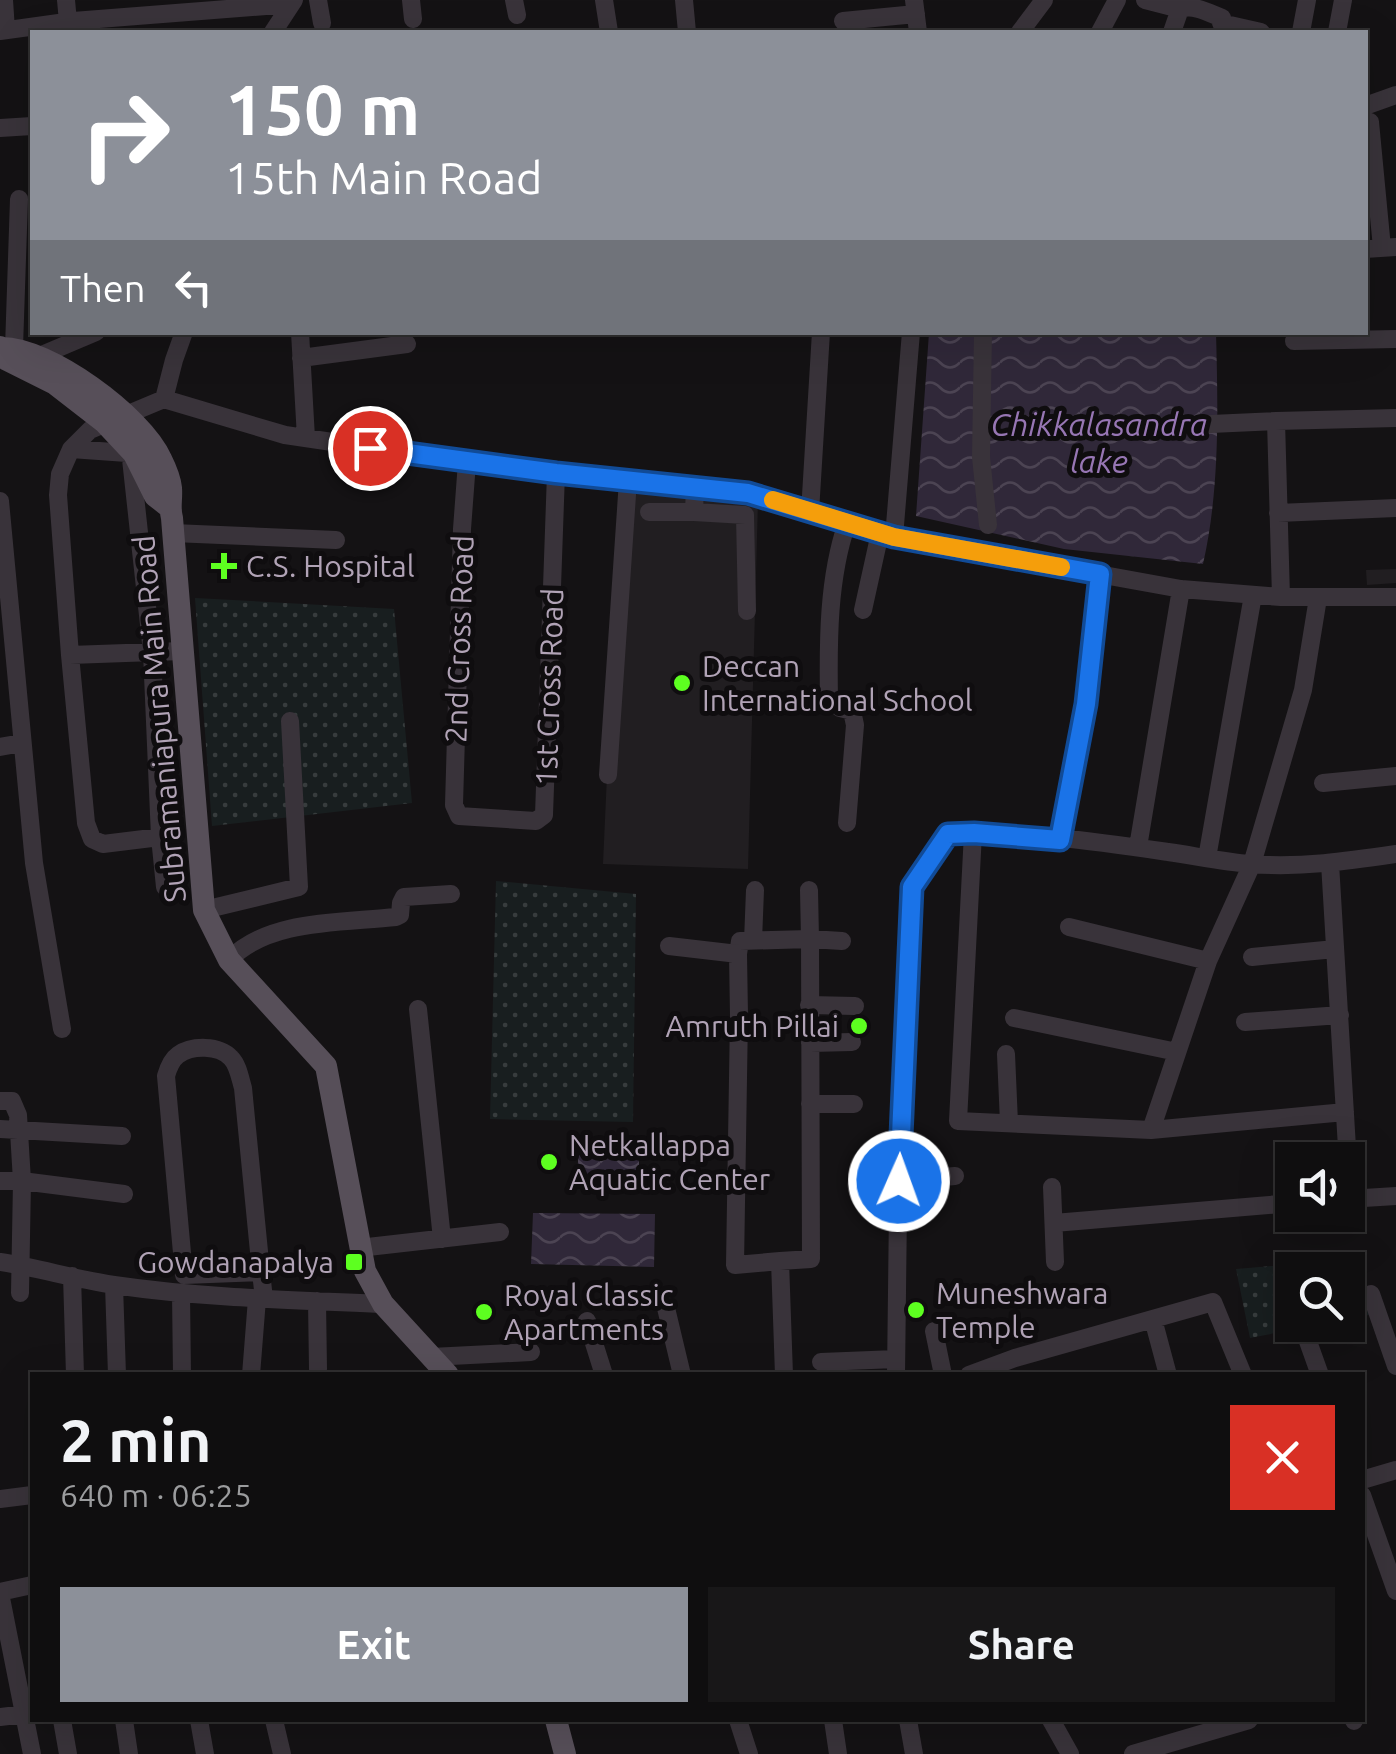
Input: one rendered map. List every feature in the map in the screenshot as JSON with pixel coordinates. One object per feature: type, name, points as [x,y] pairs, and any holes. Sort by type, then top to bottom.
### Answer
[{"type":"main road","name":"Subramaniapura Main Road","points":[[5,348],[37,357],[70,374],[127,414],[160,456],[171,488],[169,507],[204,910],[229,960],[326,1066],[365,1271],[383,1304],[445,1372]]},
{"type":"main road","points":[[5,348],[7,360],[55,384],[104,422],[134,454],[155,496],[169,507]]},
{"type":"main road","points":[[556,1722],[564,1754]]},
{"type":"street","points":[[4,0],[3,30],[147,8],[292,2]]},
{"type":"street","points":[[66,0],[68,22]]},
{"type":"street","points":[[318,0],[322,23]]},
{"type":"street","points":[[604,0],[609,30]]},
{"type":"street","points":[[684,0],[687,30]]},
{"type":"street","points":[[1022,30],[1044,0]]},
{"type":"street","points":[[1101,30],[1117,0]]},
{"type":"street","points":[[1145,0],[1180,10],[1194,8],[1255,30]]},
{"type":"street","points":[[1301,30],[1307,0]]},
{"type":"street","points":[[1337,30],[1343,0]]},
{"type":"street","points":[[274,30],[292,2]]},
{"type":"street","points":[[1173,30],[1180,10]]},
{"type":"street","points":[[843,22],[916,16]]},
{"type":"street","points":[[1381,248],[1368,114],[1396,96]]},
{"type":"street","points":[[0,128],[30,126]]},
{"type":"street","points":[[5,348],[19,198]]},
{"type":"street","points":[[37,357],[89,335]]},
{"type":"street","points":[[164,398],[183,335]]},
{"type":"street","points":[[300,335],[306,438]]},
{"type":"street","points":[[810,512],[821,335]]},
{"type":"street","points":[[863,610],[887,535],[911,335]]},
{"type":"street","points":[[983,335],[981,456],[988,524]]},
{"type":"street","points":[[1294,341],[1396,338]]},
{"type":"street","points":[[301,358],[407,344]]},
{"type":"street","points":[[160,837],[103,844],[92,839],[86,823],[58,495],[62,465],[90,430],[164,398],[285,435],[467,462],[748,493],[887,535],[1181,589],[1281,597],[1396,597]]},
{"type":"street","points":[[1144,428],[1396,418]]},
{"type":"street","points":[[1276,421],[1281,597]]},
{"type":"street","points":[[71,449],[127,453],[131,459],[152,652],[165,888]]},
{"type":"street","name":"2nd Cross Road","points":[[460,816],[454,806],[467,462]]},
{"type":"street","name":"1st Cross Road","points":[[460,816],[536,822],[544,815],[556,473]]},
{"type":"street","points":[[608,775],[628,480]]},
{"type":"street","points":[[694,512],[695,488]]},
{"type":"street","points":[[0,501],[8,675],[22,743],[34,862],[62,1029]]},
{"type":"street","points":[[1278,513],[1396,508]]},
{"type":"street","points":[[648,512],[745,515],[747,611]]},
{"type":"street","points":[[847,523],[835,573],[829,700],[852,711],[855,725],[848,823]]},
{"type":"street","points":[[173,533],[336,540]]},
{"type":"street","points":[[1060,840],[1086,704],[1100,574]]},
{"type":"street","points":[[1138,848],[1181,589]]},
{"type":"street","points":[[1208,858],[1253,595]]},
{"type":"street","points":[[1151,1130],[1208,962],[1252,864],[1303,690],[1318,598]]},
{"type":"street","points":[[70,655],[182,650]]},
{"type":"street","points":[[204,910],[299,887],[290,721]]},
{"type":"street","points":[[0,747],[22,743]]},
{"type":"street","points":[[1323,783],[1396,776]]},
{"type":"street","points":[[974,833],[958,1121],[1151,1130],[1345,1112]]},
{"type":"street","points":[[821,1362],[896,1367],[899,1181],[912,887],[948,834],[1060,840],[1252,864],[1330,863],[1396,854]]},
{"type":"street","points":[[1330,863],[1346,1142]]},
{"type":"street","points":[[753,941],[755,890]]},
{"type":"street","points":[[809,890],[810,938],[811,1259],[735,1265],[740,941],[810,938],[842,941]]},
{"type":"street","points":[[229,960],[240,948],[278,930],[396,917],[404,897],[451,894]]},
{"type":"street","points":[[1069,927],[1208,962]]},
{"type":"street","points":[[669,946],[738,954]]},
{"type":"street","points":[[1252,957],[1335,949]]},
{"type":"street","points":[[810,1005],[855,1006]]},
{"type":"street","points":[[418,1009],[442,1239]]},
{"type":"street","points":[[1245,1022],[1340,1015]]},
{"type":"street","points":[[1014,1018],[1178,1052]]},
{"type":"street","points":[[810,1042],[852,1042]]},
{"type":"street","points":[[251,1372],[261,1272],[243,1088],[234,1060],[220,1050],[204,1047],[179,1054],[166,1076],[184,1275],[261,1272]]},
{"type":"street","points":[[1006,1054],[1008,1123]]},
{"type":"street","points":[[0,1101],[12,1101],[18,1115],[10,1129],[22,1181],[20,1294]]},
{"type":"street","points":[[810,1104],[854,1104]]},
{"type":"street","points":[[10,1129],[122,1136]]},
{"type":"street","points":[[899,1181],[955,1176]]},
{"type":"street","points":[[0,1181],[124,1194]]},
{"type":"street","points":[[1052,1187],[1055,1262]]},
{"type":"street","points":[[1365,1197],[1396,1196]]},
{"type":"street","points":[[1054,1223],[1275,1204]]},
{"type":"street","points":[[360,1248],[500,1232]]},
{"type":"street","points":[[0,1262],[114,1285],[181,1293],[383,1304]]},
{"type":"street","points":[[780,1262],[784,1372]]},
{"type":"street","points":[[72,1276],[75,1372]]},
{"type":"street","points":[[114,1285],[117,1372]]},
{"type":"street","points":[[181,1293],[182,1372]]},
{"type":"street","points":[[1371,1294],[1396,1366]]},
{"type":"street","points":[[317,1301],[318,1369]]},
{"type":"street","points":[[977,1372],[1213,1302],[1242,1372]]},
{"type":"street","points":[[666,1308],[681,1372]]},
{"type":"street","points":[[1153,1319],[1167,1372]]},
{"type":"street","points":[[588,1321],[603,1372]]},
{"type":"street","points":[[934,1331],[942,1372]]},
{"type":"street","points":[[1307,1342],[1319,1372]]},
{"type":"street","points":[[432,1357],[531,1352]]},
{"type":"street","points":[[1365,1479],[1396,1470]]},
{"type":"street","points":[[0,1499],[30,1495]]},
{"type":"street","points":[[1365,1504],[1396,1591]]},
{"type":"street","points":[[30,1585],[0,1592],[3,1624],[32,1754]]},
{"type":"street","points":[[0,1717],[25,1714]]},
{"type":"street","points":[[62,1722],[68,1754]]},
{"type":"street","points":[[124,1722],[128,1754]]},
{"type":"street","points":[[199,1722],[205,1754]]},
{"type":"street","points":[[274,1722],[282,1754]]},
{"type":"street","points":[[739,1722],[748,1754]]},
{"type":"street","points":[[833,1722],[838,1754]]},
{"type":"street","points":[[908,1722],[914,1754]]},
{"type":"street","points":[[1052,1722],[1070,1754]]},
{"type":"street","points":[[1133,1754],[1242,1722]]},
{"type":"shaded area","name":"Deccan International School","points":[[620,486],[758,501],[748,869],[603,864]]},
{"type":"shaded area","points":[[1396,569],[1396,583],[1367,585],[1366,570]]},
{"type":"shaded area","points":[[195,598],[394,609],[412,803],[212,826]]},
{"type":"shaded area","points":[[496,881],[636,894],[633,1122],[490,1119]]},
{"type":"shaded area","points":[[1275,1266],[1275,1333],[1250,1338],[1236,1269]]},
{"type":"water","name":"Chikkalasandra lake","points":[[929,335],[1216,335],[1215,478],[1203,564],[1064,549],[916,516]]},
{"type":"water","points":[[579,1141],[639,1142],[639,1182],[577,1182]]},
{"type":"water","points":[[533,1213],[655,1214],[654,1267],[531,1264]]},
{"type":"slow traffic","points":[[773,500],[894,537],[1061,567]]},
{"type":"place","name":"C.S. Hospital","points":[[224,566]]},
{"type":"place","name":"Deccan International School","points":[[682,683]]},
{"type":"place","name":"Amruth Pillai","points":[[859,1026]]},
{"type":"place","name":"Netkallappa Aquatic Center","points":[[549,1162]]},
{"type":"place","name":"Gowdanapalya","points":[[354,1262]]},
{"type":"place","name":"Muneshwara Temple","points":[[916,1310]]},
{"type":"place","name":"Royal Classic Apartments","points":[[484,1312]]},
{"type":"route","points":[[370,448],[748,493],[894,537],[1100,574],[1086,704],[1060,840],[948,834],[912,887],[899,1181]]}]
